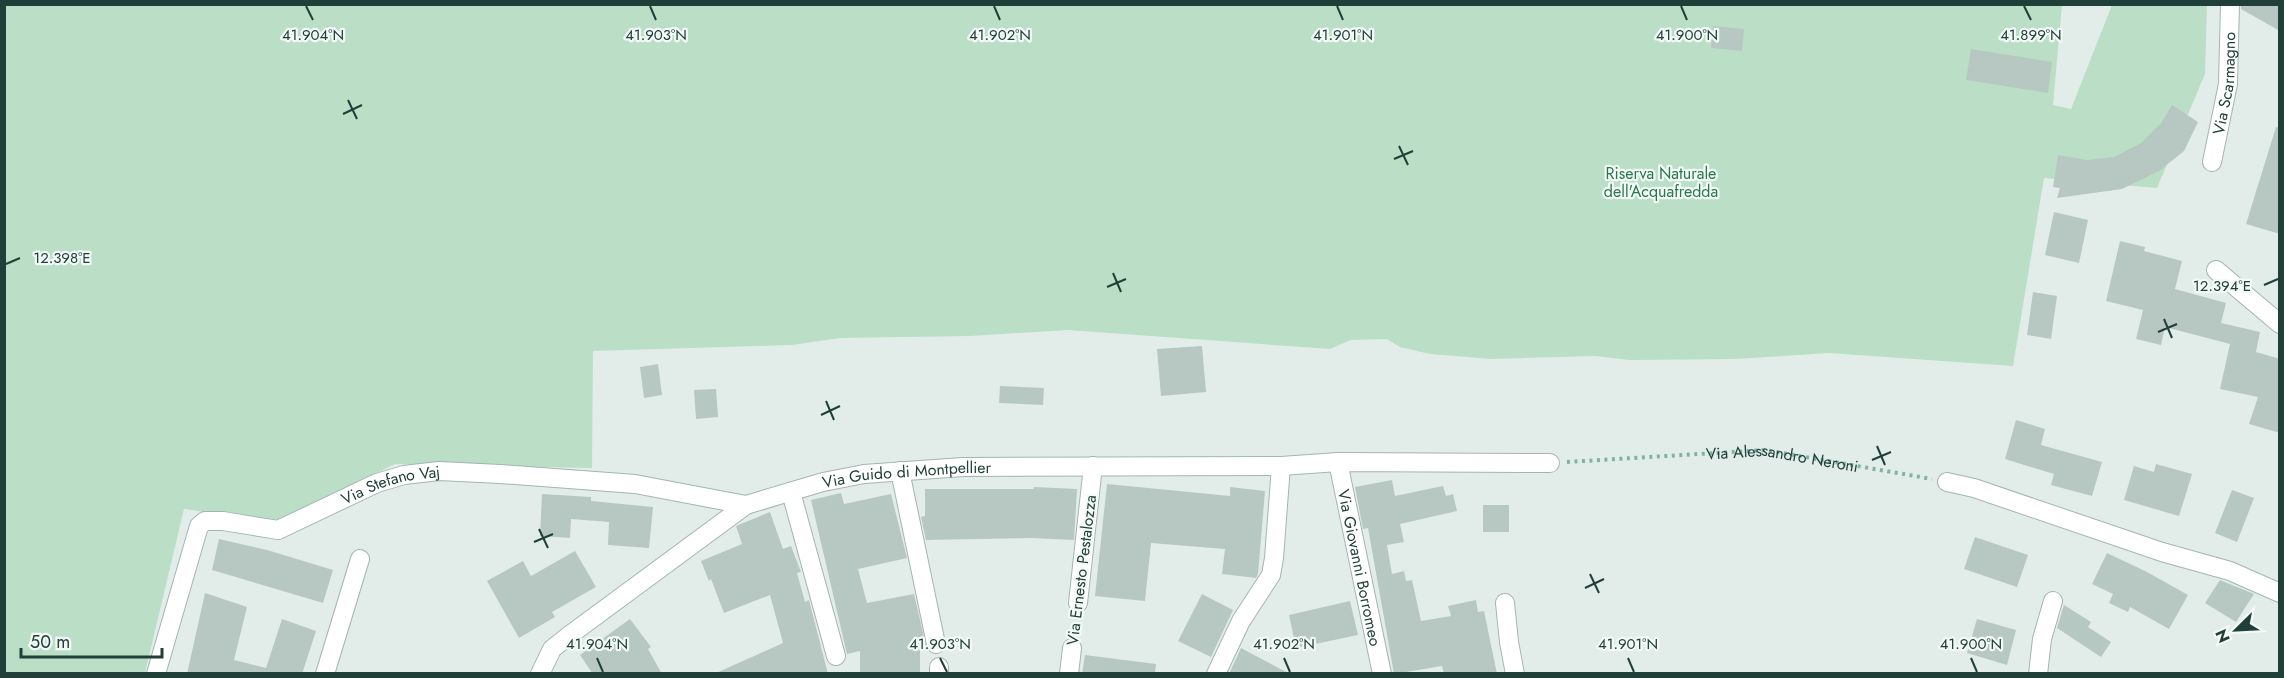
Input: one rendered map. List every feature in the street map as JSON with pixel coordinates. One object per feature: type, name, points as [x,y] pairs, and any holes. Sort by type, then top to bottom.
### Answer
[{"type":"street","name":"Via Scarmagno","points":[[2212,162],[2228,84],[2230,4]]},
{"type":"street","points":[[2216,270],[2280,324]]},
{"type":"street","points":[[1338,462],[1550,463]]},
{"type":"street","name":"Via Guido di Montpellier","points":[[540,674],[552,649],[746,505],[790,492],[848,477],[963,467],[1281,466],[1338,462]]},
{"type":"street","name":"Via Giovanni Borromeo","points":[[1338,462],[1382,674]]},
{"type":"street","name":"Via Ernesto Pestalozza","points":[[1078,603],[1093,466]]},
{"type":"street","points":[[1216,674],[1241,621],[1271,575],[1281,466]]},
{"type":"street","name":"Via Stefano Vaj","points":[[156,674],[199,526],[206,520],[278,530],[377,483],[404,475],[439,471],[635,484],[746,505]]},
{"type":"street","points":[[900,471],[936,644]]},
{"type":"street","points":[[1947,482],[2162,552],[2230,571],[2280,593]]},
{"type":"street","points":[[790,492],[836,656]]},
{"type":"street","points":[[325,674],[360,558]]},
{"type":"street","points":[[2038,674],[2042,639],[2053,601]]},
{"type":"street","points":[[1505,603],[1515,674]]},
{"type":"street","name":"Via Ernesto Pestalozza","points":[[1069,674],[1072,648]]},
{"type":"path","name":"Via Alessandro Neroni","points":[[1550,463],[1765,450],[1947,482]]},
{"type":"green space","name":"Riserva Naturale dell'Acquafredda","points":[[4,5],[2062,5],[2053,105],[2071,109],[2112,5],[2207,5],[2205,74],[2157,188],[2044,178],[2013,366],[1829,353],[1735,359],[1630,360],[1595,356],[1491,359],[1430,354],[1400,347],[1387,339],[1351,340],[1330,349],[1068,330],[970,336],[840,338],[792,345],[593,351],[592,468],[395,464],[277,522],[184,509],[145,673],[5,674]]},
{"type":"building","points":[[2241,4],[2280,4],[2280,31],[2241,9]]},
{"type":"building","points":[[1713,26],[1744,29],[1742,51],[1711,48]]},
{"type":"building","points":[[1971,49],[2052,62],[2048,93],[1966,80]]},
{"type":"building","points":[[2172,105],[2198,122],[2184,151],[2159,171],[2122,189],[2057,198],[2060,188],[2053,187],[2058,155],[2087,160],[2114,157],[2141,143],[2161,123]]},
{"type":"building","points":[[2276,127],[2280,128],[2280,234],[2246,224]]},
{"type":"building","points":[[2054,212],[2088,220],[2079,263],[2045,255]]},
{"type":"building","points":[[2120,241],[2145,247],[2144,251],[2182,261],[2175,289],[2226,303],[2221,323],[2260,332],[2256,352],[2280,359],[2280,433],[2249,424],[2258,397],[2220,389],[2230,344],[2165,327],[2161,345],[2136,339],[2143,310],[2106,301]]},
{"type":"building","points":[[2033,292],[2057,296],[2051,339],[2027,335]]},
{"type":"building","points":[[1202,346],[1206,392],[1161,396],[1157,349]]},
{"type":"building","points":[[658,364],[662,395],[644,398],[640,367]]},
{"type":"building","points":[[1000,386],[1044,388],[1043,405],[999,403]]},
{"type":"building","points":[[716,389],[718,417],[696,419],[694,390]]},
{"type":"building","points":[[2016,420],[2045,429],[2041,445],[2102,462],[2092,496],[2051,485],[2054,474],[2005,459]]},
{"type":"building","points":[[2156,464],[2192,474],[2179,516],[2124,500],[2134,466],[2154,472]]},
{"type":"building","points":[[1392,480],[1395,496],[1443,486],[1446,496],[1453,494],[1457,511],[1400,524],[1404,542],[1387,545],[1392,574],[1404,571],[1406,581],[1412,580],[1421,621],[1451,616],[1448,606],[1476,600],[1478,612],[1484,611],[1497,674],[1444,674],[1442,666],[1394,674],[1368,528],[1363,529],[1355,487]]},
{"type":"building","points":[[1107,484],[1230,496],[1230,487],[1265,491],[1256,578],[1222,574],[1225,549],[1151,543],[1145,601],[1095,596]]},
{"type":"building","points":[[1034,487],[1077,489],[1074,540],[1031,538],[926,540],[921,517],[925,516],[925,489],[1034,489]]},
{"type":"building","points":[[2232,490],[2254,498],[2237,542],[2215,533]]},
{"type":"building","points":[[841,493],[844,504],[891,494],[907,558],[858,569],[867,603],[914,594],[927,650],[920,651],[920,674],[860,674],[860,651],[847,654],[811,500]]},
{"type":"building","points":[[542,494],[591,497],[591,501],[653,507],[649,548],[608,545],[609,522],[571,519],[570,538],[540,536]]},
{"type":"building","points":[[1483,505],[1509,505],[1509,532],[1483,532]]},
{"type":"building","points":[[770,512],[783,549],[791,546],[801,572],[797,573],[805,602],[809,600],[828,674],[714,674],[783,643],[770,595],[724,613],[711,579],[709,581],[701,561],[742,544],[736,526]]},
{"type":"building","points":[[1975,537],[2028,555],[2017,587],[1964,569]]},
{"type":"building","points":[[219,539],[267,550],[333,570],[323,603],[212,570]]},
{"type":"building","points":[[575,551],[596,587],[552,612],[555,617],[519,638],[487,581],[523,561],[531,576]]},
{"type":"building","points":[[2107,553],[2188,595],[2169,629],[2130,607],[2128,612],[2109,603],[2113,594],[2092,584]]},
{"type":"building","points":[[2220,580],[2254,594],[2236,622],[2205,603]]},
{"type":"building","points":[[205,593],[247,607],[234,660],[266,668],[282,619],[316,631],[302,674],[187,674]]},
{"type":"building","points":[[1202,594],[1233,610],[1211,657],[1178,641]]},
{"type":"building","points":[[1350,601],[1358,635],[1296,648],[1289,615]]},
{"type":"building","points":[[2064,605],[2091,622],[2088,627],[2111,642],[2101,657],[2057,628]]},
{"type":"building","points":[[630,619],[651,647],[648,649],[662,674],[593,674],[580,655]]},
{"type":"building","points":[[1977,619],[2016,630],[2007,665],[1967,653]]},
{"type":"building","points":[[1241,648],[1290,674],[1229,674]]},
{"type":"building","points":[[1085,655],[1156,664],[1155,674],[1082,674]]}]
